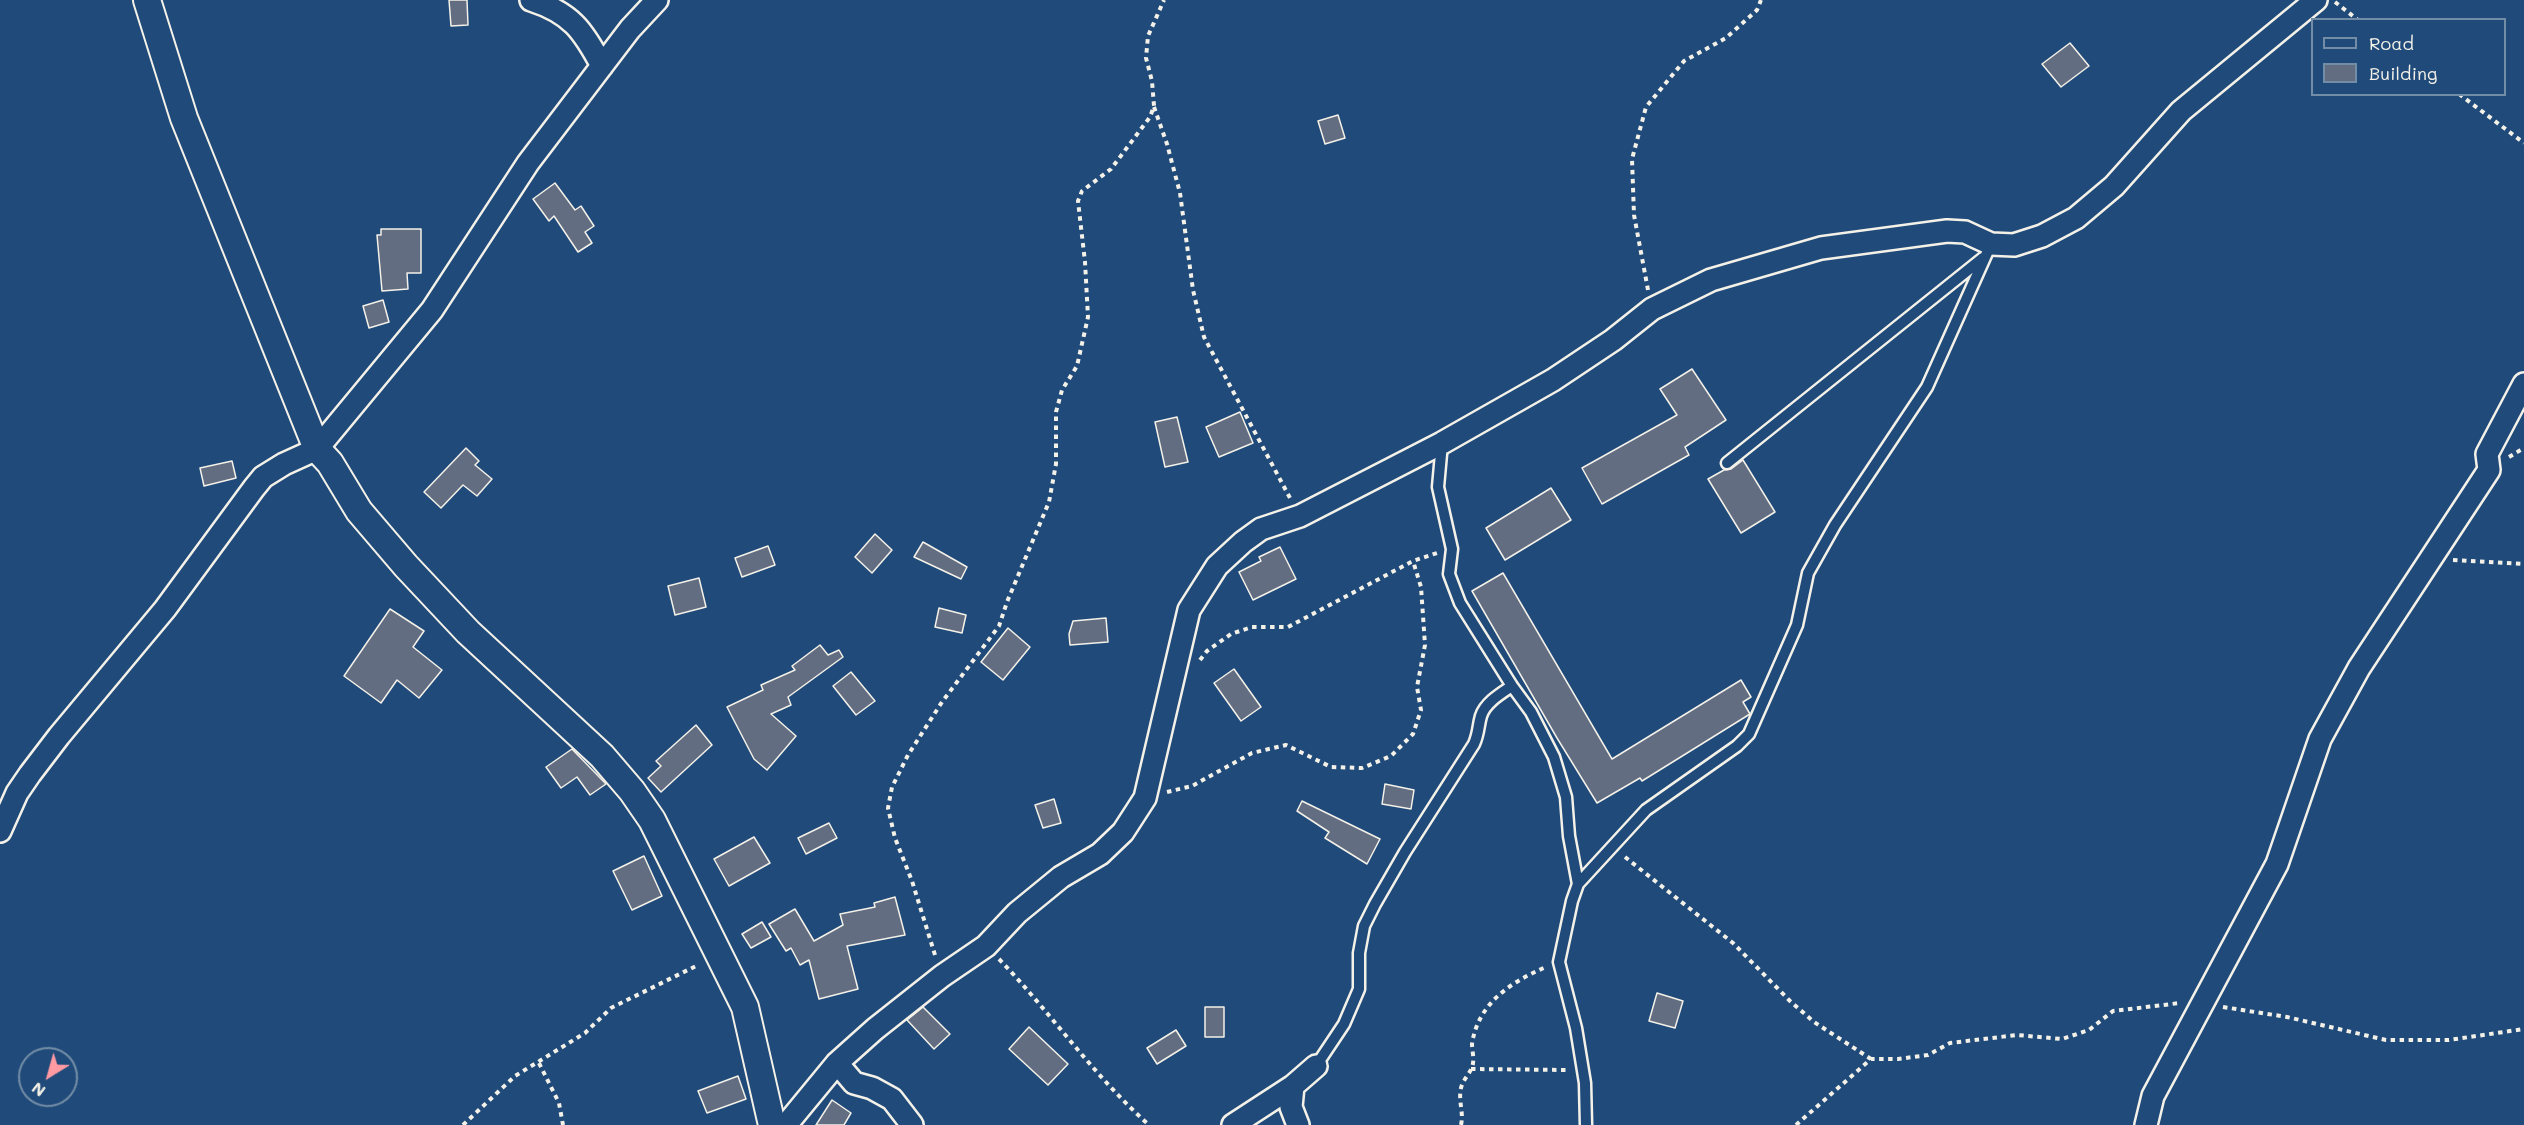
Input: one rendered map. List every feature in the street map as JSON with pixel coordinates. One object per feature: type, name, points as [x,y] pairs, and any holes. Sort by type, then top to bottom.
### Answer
[{"type":"street","points":[[147,0],[184,118],[317,449],[330,463],[359,511],[406,566],[468,632],[602,756],[632,791],[652,820],[746,1007],[772,1125]]},
{"type":"street","points":[[531,0],[551,7],[575,23],[602,66]]},
{"type":"street","points":[[0,831],[17,793],[30,774],[165,609],[259,483],[284,464],[317,449],[432,310],[528,164],[630,29],[657,0]]},
{"type":"street","points":[[786,1125],[837,1064],[875,1029],[942,976],[986,946],[1017,913],[1061,877],[1100,854],[1123,832],[1145,798],[1171,694],[1182,630],[1189,609],[1216,566],[1261,529],[1300,516],[1442,442],[1553,380],[1613,340],[1652,309],[1711,280],[1821,248],[1947,231],[1965,232],[1989,250],[2029,242],[2076,218],[2114,186],[2181,111],[2316,0]]},
{"type":"street","points":[[2146,1125],[2153,1096],[2277,864],[2320,739],[2359,668],[2489,470],[2487,454],[2524,384]]},
{"type":"street","points":[[837,1064],[854,1083],[872,1088],[892,1099],[912,1125]]},
{"type":"street","points":[[1233,1125],[1293,1086],[1316,1065]]},
{"type":"street","points":[[1293,1086],[1291,1107],[1298,1125]]},
{"type":"lane","points":[[1727,463],[1989,250]]},
{"type":"lane","points":[[1586,1125],[1576,1028],[1558,962],[1578,884],[1646,810],[1737,746],[1749,734],[1797,625],[1808,573],[1834,525],[1927,387],[1989,250]]},
{"type":"lane","points":[[1442,442],[1438,487],[1452,549],[1449,574],[1460,603],[1531,712],[1554,757],[1566,797],[1569,836],[1578,884]]},
{"type":"lane","points":[[1316,1065],[1344,1024],[1359,989],[1359,953],[1364,926],[1375,904],[1405,852],[1474,744],[1480,730],[1480,717],[1485,708],[1512,686]]},
{"type":"path","points":[[1164,0],[1148,36],[1147,49],[1154,106],[1180,192],[1193,290],[1204,337],[1300,516]]},
{"type":"path","points":[[1652,309],[1634,215],[1632,159],[1646,107],[1684,61],[1726,38],[1757,10],[1761,0]]},
{"type":"path","points":[[2332,0],[2355,18]]},
{"type":"path","points":[[2462,96],[2524,143]]},
{"type":"path","points":[[942,976],[912,881],[895,838],[888,808],[892,787],[908,755],[942,702],[999,626],[1041,523],[1049,501],[1056,464],[1056,412],[1062,390],[1077,366],[1088,317],[1079,197],[1082,191],[1111,169],[1150,117],[1154,106]]},
{"type":"path","points":[[1171,694],[1207,651],[1231,634],[1252,627],[1288,627],[1413,561],[1452,549]]},
{"type":"path","points":[[2431,558],[2524,564]]},
{"type":"path","points":[[1145,798],[1192,786],[1252,753],[1286,745],[1331,767],[1362,768],[1391,756],[1413,734],[1421,710],[1417,687],[1425,645],[1421,586],[1413,561]]},
{"type":"path","points":[[1613,847],[1733,943],[1814,1022],[1871,1059],[1898,1059],[1928,1055],[1950,1042],[2017,1035],[2062,1039],[2089,1030],[2113,1011],[2181,1003],[2204,1004],[2287,1017],[2386,1040],[2449,1040],[2524,1029]]},
{"type":"path","points":[[986,946],[1043,1005],[1068,1040],[1090,1061],[1110,1087],[1149,1125]]},
{"type":"path","points":[[463,1125],[515,1076],[585,1033],[611,1008],[721,954]]},
{"type":"path","points":[[1461,1125],[1463,1116],[1461,1087],[1473,1062],[1472,1047],[1475,1032],[1492,1000],[1513,984],[1558,962]]},
{"type":"path","points":[[1796,1125],[1871,1059]]},
{"type":"path","points":[[539,1063],[559,1103],[563,1125]]},
{"type":"path","points":[[1471,1069],[1582,1070]]},
{"type":"building","points":[[449,0],[467,0],[468,25],[451,26]]},
{"type":"building","points":[[2070,43],[2089,66],[2061,87],[2042,64]]},
{"type":"building","points":[[1338,115],[1345,138],[1325,144],[1318,121]]},
{"type":"building","points":[[555,183],[575,210],[581,206],[594,226],[585,232],[592,243],[578,252],[554,216],[549,221],[533,199]]},
{"type":"building","points":[[381,229],[421,229],[421,273],[407,273],[408,289],[382,291],[377,235],[381,235]]},
{"type":"building","points":[[383,300],[389,322],[369,328],[363,306]]},
{"type":"building","points":[[1692,369],[1726,420],[1685,447],[1689,455],[1602,504],[1582,468],[1677,415],[1660,389]]},
{"type":"building","points":[[1240,412],[1253,443],[1219,457],[1206,427]]},
{"type":"building","points":[[1177,417],[1188,462],[1165,467],[1155,422]]},
{"type":"building","points":[[466,448],[479,461],[475,465],[492,479],[477,496],[463,485],[441,508],[424,492]]},
{"type":"building","points":[[1743,460],[1775,512],[1741,533],[1708,479],[1724,470],[1731,469]]},
{"type":"building","points":[[232,461],[236,478],[204,486],[200,468]]},
{"type":"building","points":[[1551,488],[1571,520],[1505,560],[1486,528]]},
{"type":"building","points":[[875,534],[892,550],[872,573],[855,557]]},
{"type":"building","points":[[923,542],[967,567],[961,579],[914,557]]},
{"type":"building","points":[[768,546],[775,565],[742,577],[735,558]]},
{"type":"building","points":[[1280,547],[1296,579],[1253,600],[1239,572],[1261,561],[1259,557]]},
{"type":"building","points":[[1503,573],[1612,759],[1741,680],[1751,697],[1743,702],[1750,714],[1642,781],[1640,778],[1597,803],[1472,591]]},
{"type":"building","points":[[699,578],[706,607],[675,615],[668,586]]},
{"type":"building","points":[[939,608],[966,615],[962,633],[935,627]]},
{"type":"building","points":[[390,609],[424,631],[413,647],[442,670],[419,698],[397,680],[381,703],[344,676]]},
{"type":"building","points":[[1106,618],[1108,642],[1070,645],[1069,634],[1073,621]]},
{"type":"building","points":[[1008,628],[1030,647],[1003,680],[981,662]]},
{"type":"building","points":[[820,645],[828,655],[839,650],[843,657],[788,697],[791,705],[771,714],[796,736],[767,770],[754,759],[727,707],[763,690],[761,685],[795,670],[792,666]]},
{"type":"building","points":[[1234,669],[1261,707],[1241,721],[1214,683]]},
{"type":"building","points":[[851,672],[875,701],[856,715],[833,686]]},
{"type":"building","points":[[696,725],[712,745],[661,792],[648,778],[661,766],[656,761]]},
{"type":"building","points":[[572,749],[606,784],[590,795],[577,777],[561,788],[546,767]]},
{"type":"building","points":[[1385,784],[1414,790],[1411,809],[1382,804]]},
{"type":"building","points":[[1054,799],[1061,823],[1043,828],[1035,805]]},
{"type":"building","points":[[1302,801],[1380,839],[1367,864],[1325,838],[1329,832],[1297,811]]},
{"type":"building","points":[[829,823],[837,838],[806,854],[798,838]]},
{"type":"building","points":[[754,837],[770,863],[729,886],[714,859]]},
{"type":"building","points":[[644,856],[662,896],[632,910],[613,871]]},
{"type":"building","points":[[895,897],[905,935],[847,946],[858,989],[819,999],[809,960],[800,965],[791,948],[786,951],[769,924],[795,909],[814,941],[843,925],[840,914],[875,907],[874,903]]},
{"type":"building","points":[[762,922],[771,937],[751,948],[742,934]]},
{"type":"building","points":[[1657,993],[1683,1001],[1675,1028],[1649,1021]]},
{"type":"building","points":[[923,1007],[950,1034],[934,1049],[907,1020]]},
{"type":"building","points":[[1205,1007],[1224,1007],[1224,1037],[1205,1037]]},
{"type":"building","points":[[1029,1027],[1068,1064],[1048,1085],[1009,1049]]},
{"type":"building","points":[[1176,1030],[1186,1046],[1157,1064],[1147,1048]]},
{"type":"building","points":[[738,1076],[746,1099],[707,1113],[698,1091]]},
{"type":"building","points":[[832,1100],[851,1113],[844,1125],[816,1125]]}]
